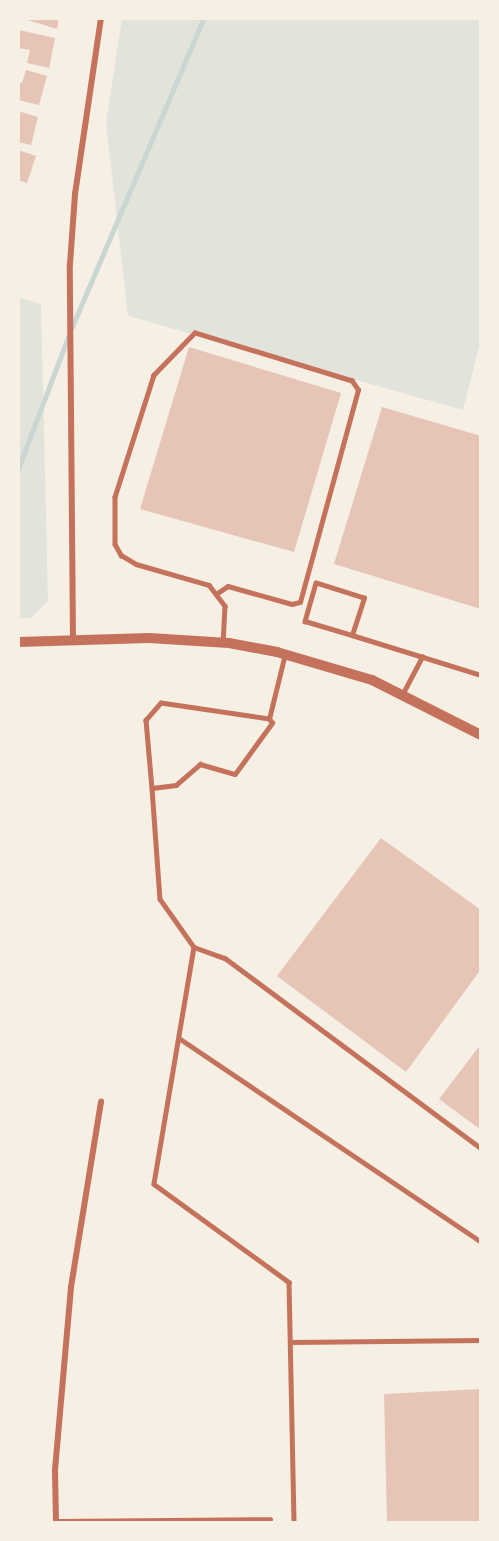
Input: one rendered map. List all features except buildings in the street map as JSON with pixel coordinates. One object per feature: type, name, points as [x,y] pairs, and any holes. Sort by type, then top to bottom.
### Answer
[{"type":"street","points":[[74,640],[70,264],[75,194],[101,18]]},
{"type":"street","points":[[18,642],[149,638],[224,643],[285,654],[324,664],[403,693],[481,735]]},
{"type":"street","points":[[56,1522],[55,1470],[71,1287],[101,1101]]},
{"type":"lane","points":[[216,594],[228,586],[292,604],[300,602],[358,390],[352,381],[195,333],[154,375],[115,497],[115,544],[121,555],[136,564],[209,585],[227,615],[224,643]]},
{"type":"lane","points":[[352,635],[364,598],[316,583],[305,621],[481,675]]},
{"type":"lane","points":[[152,788],[176,785],[200,764],[235,774],[271,727],[269,719],[285,654]]},
{"type":"lane","points":[[403,693],[422,657]]},
{"type":"lane","points":[[269,719],[161,702],[146,720],[160,898],[194,947],[225,958],[481,1148]]},
{"type":"lane","points":[[194,947],[154,1184],[289,1282],[294,1523]]},
{"type":"lane","points":[[178,1038],[481,1242]]},
{"type":"lane","points":[[292,1342],[481,1340]]},
{"type":"lane","points":[[56,1522],[270,1519]]},
{"type":"shaded area","points":[[122,18],[481,18],[481,339],[463,410],[128,316],[106,123]]},
{"type":"shaded area","points":[[18,297],[41,304],[48,601],[31,618],[18,618]]},
{"type":"waterway","points":[[72,327],[204,18]]},
{"type":"waterway","points":[[18,469],[69,335]]}]
